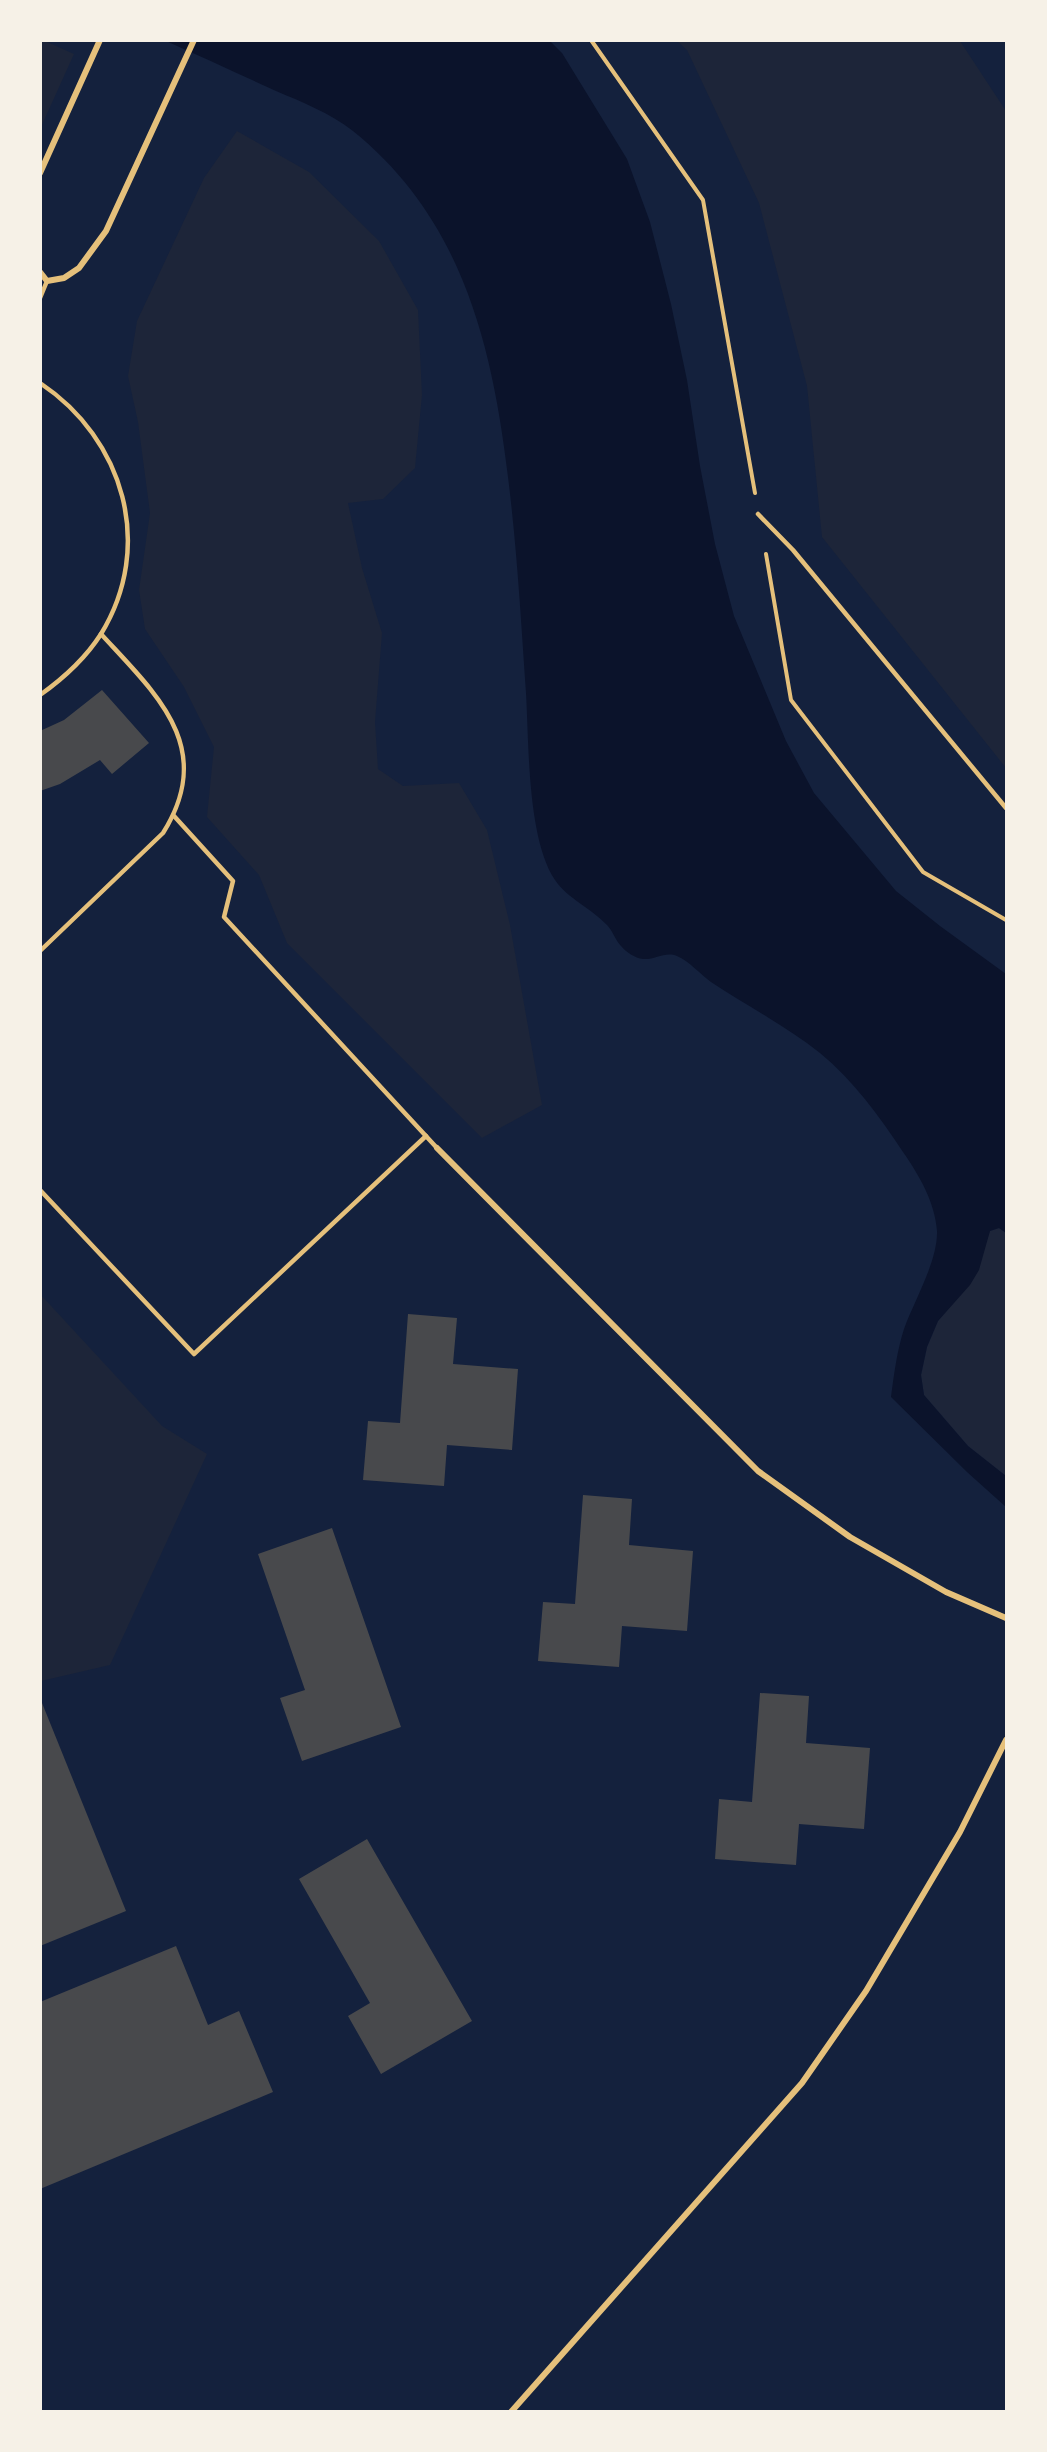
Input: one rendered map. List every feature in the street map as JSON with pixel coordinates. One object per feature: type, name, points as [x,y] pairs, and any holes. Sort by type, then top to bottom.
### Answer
[{"type":"street","points":[[40,173],[100,40]]},
{"type":"street","points":[[40,272],[47,281],[64,278],[79,268],[106,231],[194,40]]},
{"type":"street","points":[[437,1148],[758,1471],[850,1537],[946,1592],[1006,1618]]},
{"type":"street","points":[[511,2412],[802,2083],[866,1991],[960,1832],[1006,1740]]},
{"type":"lane","points":[[40,298],[47,281]]},
{"type":"lane","points":[[40,383],[61,397],[82,417],[99,440],[113,466],[122,494],[127,522],[127,552],[124,571],[114,608],[101,634],[84,658],[63,679],[40,695]]},
{"type":"lane","points":[[759,514],[793,550],[1006,808]]},
{"type":"lane","points":[[40,951],[163,833],[174,816],[183,784],[184,766],[181,741],[171,716],[159,699],[101,634]]},
{"type":"lane","points":[[174,816],[233,880],[224,917],[437,1148]]},
{"type":"lane","points":[[40,1190],[194,1354],[426,1136]]},
{"type":"shaded area","points":[[41,41],[74,54],[41,127]]},
{"type":"shaded area","points":[[166,41],[550,41],[562,53],[627,159],[650,222],[671,304],[687,380],[715,544],[734,616],[786,741],[814,793],[896,891],[1006,974],[1006,1233],[999,1228],[990,1231],[979,1270],[970,1285],[938,1321],[927,1347],[921,1375],[924,1395],[968,1446],[1006,1476],[1006,1507],[891,1397],[902,1337],[930,1268],[937,1231],[936,1220],[925,1189],[885,1125],[855,1087],[820,1053],[711,982],[686,961],[673,955],[643,959],[628,952],[619,944],[607,925],[560,887],[546,862],[534,816],[531,789],[516,558],[501,428],[481,332],[446,244],[421,203],[390,166],[353,131],[316,108]]},
{"type":"shaded area","points":[[677,41],[960,41],[1006,111],[1006,768],[822,537],[807,386],[759,203],[687,50]]},
{"type":"shaded area","points":[[237,131],[309,172],[379,241],[418,310],[422,395],[415,468],[383,499],[348,503],[362,568],[382,633],[375,722],[378,769],[403,786],[459,783],[487,830],[510,925],[542,1105],[482,1138],[287,943],[259,875],[207,817],[214,747],[184,687],[145,629],[139,590],[150,513],[138,422],[128,376],[137,321],[204,178]]},
{"type":"shaded area","points":[[999,1228],[1006,1233],[1006,1476],[968,1446],[924,1395],[921,1375],[927,1347],[938,1321],[952,1304],[985,1245],[990,1231]]},
{"type":"shaded area","points":[[40,1294],[162,1426],[207,1454],[110,1665],[41,1681]]},
{"type":"building","points":[[102,690],[149,743],[112,774],[100,760],[60,784],[40,791],[40,731],[64,720]]},
{"type":"building","points":[[408,1314],[457,1318],[453,1364],[518,1369],[512,1450],[447,1445],[444,1486],[363,1480],[368,1421],[400,1423]]},
{"type":"building","points":[[583,1495],[632,1499],[629,1545],[693,1551],[687,1631],[622,1626],[619,1667],[538,1661],[543,1602],[575,1604]]},
{"type":"building","points":[[332,1528],[401,1727],[302,1761],[280,1698],[305,1690],[258,1554]]},
{"type":"building","points":[[760,1693],[809,1696],[806,1743],[870,1748],[864,1829],[799,1824],[796,1865],[715,1859],[719,1799],[752,1802]]},
{"type":"building","points":[[40,1698],[126,1911],[40,1946]]},
{"type":"building","points":[[367,1839],[472,2021],[381,2074],[348,2016],[370,2003],[299,1879]]},
{"type":"building","points":[[176,1946],[208,2025],[239,2011],[273,2092],[40,2189],[40,2002]]}]
